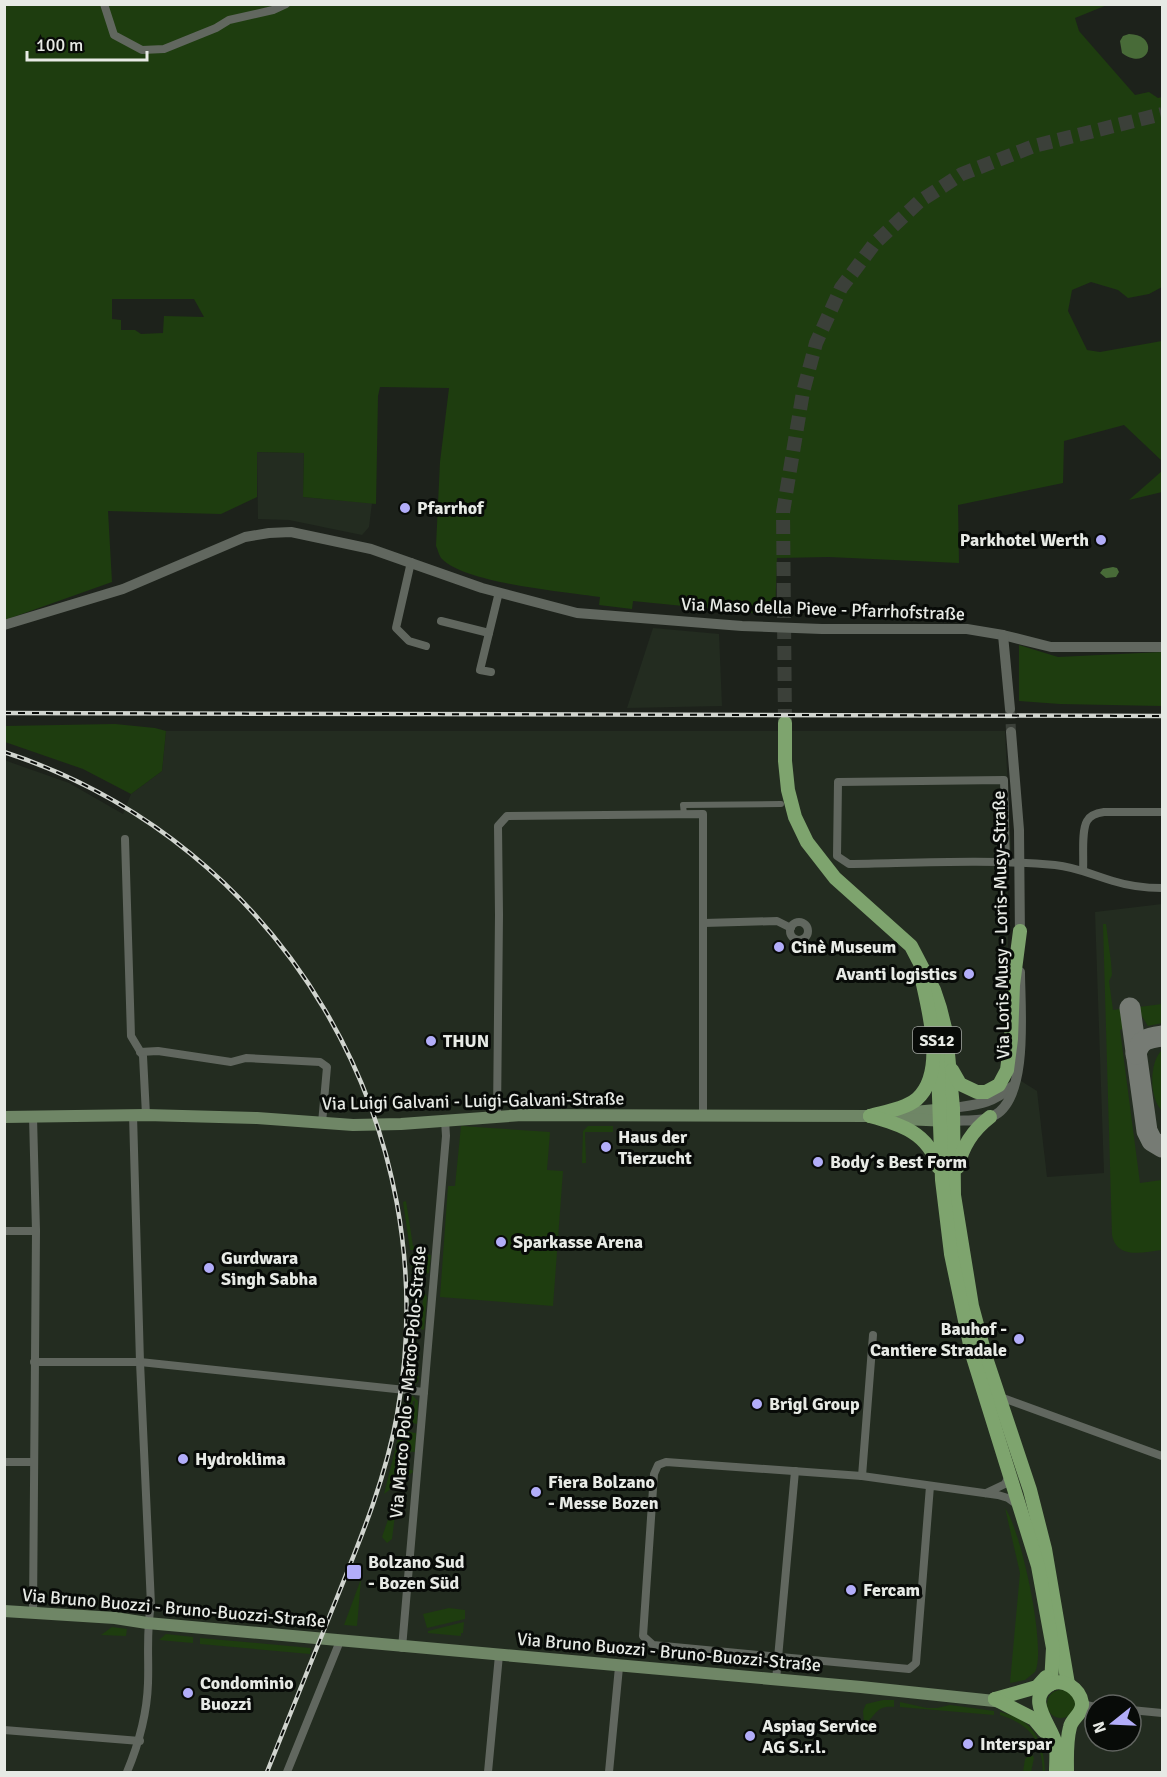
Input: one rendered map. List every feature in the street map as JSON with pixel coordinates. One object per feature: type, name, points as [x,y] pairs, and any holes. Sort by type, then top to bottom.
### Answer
[{"type":"main road","name":"SS12","points":[[784,723],[788,790],[795,817],[807,842],[835,878],[904,938],[916,952],[934,990],[946,1032]]},
{"type":"main road","points":[[946,1032],[950,1064],[960,1084],[977,1092],[986,1092],[999,1085],[1009,1062],[1012,985],[1020,931]]},
{"type":"main road","name":"SS12","points":[[896,932],[913,957],[928,994],[936,1025],[945,1115]]},
{"type":"main road","points":[[870,1116],[913,1101],[924,1090],[931,1078],[932,1038],[920,973]]},
{"type":"main road","points":[[942,1180],[946,1032]]},
{"type":"main road","name":"Via Luigi Galvani - Luigi-Galvani-Straße","points":[[4,1117],[146,1115],[257,1118],[353,1125],[548,1114],[945,1115]]},
{"type":"main road","points":[[945,1115],[972,1306],[999,1400],[1030,1490],[1045,1549],[1068,1684]]},
{"type":"main road","points":[[870,1116],[909,1128],[926,1142],[937,1162],[942,1180],[951,1254],[972,1354],[1022,1508],[1038,1566],[1053,1656],[1047,1688],[1039,1702],[1056,1745],[1059,1772]]},
{"type":"main road","points":[[954,1190],[959,1160],[965,1145],[990,1117]]},
{"type":"main road","name":"Via Bruno Buozzi - Bruno-Buozzi-Straße","points":[[4,1611],[114,1618],[402,1647],[995,1700],[1025,1707],[1045,1719]]},
{"type":"main road","points":[[995,1700],[1025,1692],[1037,1687],[1044,1680],[1048,1671],[1048,1618]]},
{"type":"main road","points":[[1047,1688],[1060,1682],[1068,1684],[1083,1698]]},
{"type":"main road","name":"Via Bruno Buozzi - Bruno-Buozzi-Straße","points":[[995,1700],[1026,1696],[1047,1688]]},
{"type":"main road","points":[[995,1700],[1034,1719],[1043,1729],[1059,1772]]},
{"type":"main road","points":[[1059,1772],[1071,1724],[1083,1711]]},
{"type":"main road","points":[[1045,1719],[1058,1725],[1071,1724]]},
{"type":"street","points":[[104,4],[114,35],[142,50],[165,49],[216,28],[229,20],[273,10],[286,4]]},
{"type":"street","name":"Via Maso della Pieve - Pfarrhofstraße","points":[[4,625],[123,590],[252,535],[291,532],[371,549],[499,592],[577,613],[662,621],[813,629],[967,629],[1004,635],[1051,647],[1162,647]]},
{"type":"street","points":[[411,562],[396,628],[409,641],[426,646]]},
{"type":"street","points":[[491,672],[480,670],[499,592]]},
{"type":"street","points":[[441,621],[489,633]]},
{"type":"street","points":[[1004,635],[1010,709]]},
{"type":"street","name":"Via Loris Musy - Loris-Musy-Straße","points":[[945,1115],[997,1099],[1016,1084],[1019,1060],[1020,863],[1011,732]]},
{"type":"street","points":[[1006,863],[1004,780],[838,782],[837,856],[849,864],[1020,863],[1054,865],[1083,870],[1121,883],[1162,888]]},
{"type":"street","points":[[684,814],[683,805],[781,804]]},
{"type":"street","points":[[1083,870],[1084,829],[1087,819],[1104,812],[1162,812]]},
{"type":"street","points":[[497,1117],[500,915],[498,826],[507,816],[684,814],[703,814],[703,1116]]},
{"type":"street","points":[[125,839],[130,1036],[143,1056],[146,1115]]},
{"type":"street","points":[[704,923],[777,921],[791,928]]},
{"type":"street","points":[[141,1052],[158,1051],[231,1062],[246,1058],[320,1062],[327,1067],[322,1123]]},
{"type":"street","points":[[945,1115],[990,1117],[1002,1110],[1016,1084]]},
{"type":"street","points":[[128,1773],[145,1723],[148,1684],[147,1623],[151,1605],[140,1362],[133,1115]]},
{"type":"street","points":[[33,1117],[36,1231],[33,1613]]},
{"type":"street","name":"Via Marco Polo - Marco-Polo-Straße","points":[[402,1647],[446,1136],[445,1120]]},
{"type":"street","points":[[4,1232],[36,1231]]},
{"type":"street","points":[[862,1476],[873,1335]]},
{"type":"street","points":[[34,1362],[140,1362],[424,1392]]},
{"type":"street","points":[[999,1400],[1003,1398],[1162,1456]]},
{"type":"street","points":[[4,1462],[34,1461]]},
{"type":"street","points":[[930,1486],[916,1663],[909,1669],[653,1645],[643,1636],[654,1474],[658,1465],[666,1462],[862,1476],[986,1493],[1008,1498],[1022,1508]]},
{"type":"street","points":[[776,1680],[795,1471]]},
{"type":"street","points":[[986,1493],[1005,1484],[1011,1474]]},
{"type":"street","name":"Via Bruno Buozzi - Bruno-Buozzi-Straße","points":[[287,1773],[340,1641]]},
{"type":"street","points":[[488,1773],[499,1655]]},
{"type":"street","points":[[609,1773],[619,1666]]},
{"type":"street","points":[[1143,1711],[1162,1713]]},
{"type":"street","points":[[4,1730],[140,1741]]},
{"type":"shaded area","points":[[4,5],[1107,5],[1075,18],[1079,31],[1135,95],[1149,92],[1158,98],[1162,97],[1162,287],[1149,294],[1128,298],[1118,290],[1091,282],[1072,290],[1068,311],[1087,350],[1100,352],[1162,341],[1162,461],[1124,425],[1064,441],[1063,483],[958,505],[959,563],[829,557],[777,558],[775,615],[633,601],[632,609],[599,605],[600,597],[516,585],[471,574],[442,559],[436,546],[440,462],[449,388],[380,387],[376,504],[303,497],[304,453],[257,452],[257,497],[221,514],[108,511],[112,582],[5,620]],"holes":[[[112,299],[194,299],[204,317],[164,316],[163,333],[141,334],[135,330],[121,330],[121,320],[112,319]]]},
{"type":"shaded area","points":[[1129,34],[1145,40],[1148,51],[1145,56],[1139,59],[1131,58],[1122,53],[1120,41],[1123,36]]},
{"type":"shaded area","points":[[257,452],[304,453],[303,497],[372,503],[369,527],[362,535],[289,520],[258,519]]},
{"type":"shaded area","points":[[1162,471],[1162,492],[1129,500]]},
{"type":"shaded area","points":[[1113,567],[1119,572],[1116,577],[1106,578],[1100,573],[1103,569]]},
{"type":"shaded area","points":[[653,628],[719,634],[722,706],[627,708]]},
{"type":"shaded area","points":[[1019,645],[1058,657],[1162,652],[1162,706],[1019,701]]},
{"type":"shaded area","points":[[115,724],[166,731],[162,771],[131,794],[83,769],[5,742],[5,726]]},
{"type":"shaded area","points":[[166,731],[1005,731],[1011,850],[1008,873],[1004,1070],[1037,1091],[1047,1177],[1104,1173],[1095,912],[1162,904],[1162,1772],[5,1772],[4,760],[69,783],[123,814],[131,794],[162,771]]},
{"type":"shaded area","points":[[1103,924],[1106,924],[1111,962],[1112,975],[1109,981],[1113,1010],[1120,1009],[1123,1029],[1120,1030],[1140,1183],[1162,1180],[1162,1250],[1140,1253],[1125,1251],[1119,1248],[1112,1235]]},
{"type":"shaded area","points":[[1162,1004],[1162,1023],[1148,1026],[1139,1007]]},
{"type":"shaded area","points":[[1162,1050],[1162,1111],[1155,1098],[1152,1080],[1155,1063]]},
{"type":"shaded area","name":"Sparkasse Arena","points":[[461,1126],[550,1132],[547,1170],[563,1171],[553,1306],[440,1297],[448,1186],[455,1186]]},
{"type":"shaded area","points":[[588,1126],[613,1126],[613,1132],[585,1132],[586,1163],[582,1163],[583,1131]]},
{"type":"shaded area","points":[[406,1201],[413,1246],[417,1247],[417,1250],[410,1250],[403,1202]]},
{"type":"shaded area","points":[[411,1254],[417,1254],[418,1269],[420,1269],[422,1255],[431,1255],[429,1273],[412,1277]]},
{"type":"shaded area","points":[[413,1287],[423,1290],[427,1297],[424,1330],[421,1329],[423,1298],[417,1298],[417,1329],[412,1329]]},
{"type":"shaded area","points":[[412,1332],[417,1332],[413,1375],[419,1376],[418,1382],[408,1384]]},
{"type":"shaded area","points":[[406,1395],[413,1396],[418,1401],[417,1424],[412,1423],[415,1401],[413,1401],[412,1407],[408,1407],[406,1428],[401,1427]]},
{"type":"shaded area","points":[[400,1430],[406,1431],[402,1446],[405,1447],[409,1432],[416,1433],[415,1452],[401,1451],[398,1468],[413,1472],[384,1494]]},
{"type":"shaded area","points":[[395,1497],[397,1499],[392,1539],[387,1543],[382,1537],[392,1508],[389,1506]]},
{"type":"shaded area","points":[[1005,1508],[1025,1563],[1038,1640],[1035,1672],[1025,1680],[1010,1683],[1020,1573]]},
{"type":"shaded area","points":[[361,1579],[357,1626],[344,1625]]},
{"type":"shaded area","points":[[449,1608],[465,1610],[465,1619],[427,1628],[423,1614]]},
{"type":"shaded area","points":[[464,1622],[461,1636],[428,1633],[428,1631]]},
{"type":"shaded area","points":[[112,1627],[127,1629],[126,1636],[101,1635]]},
{"type":"shaded area","points":[[166,1634],[193,1637],[193,1643],[159,1640]]},
{"type":"shaded area","points":[[200,1638],[311,1648],[310,1654],[200,1644]]},
{"type":"shaded area","points":[[1061,1690],[1071,1694],[1075,1704],[1071,1714],[1061,1718],[1051,1714],[1047,1704],[1051,1694]]},
{"type":"shaded area","points":[[894,1700],[894,1707],[880,1709],[864,1724],[863,1711],[866,1704]]},
{"type":"shaded area","points":[[900,1702],[927,1708],[950,1705],[994,1711],[994,1715],[900,1707]]},
{"type":"shaded area","points":[[1000,1712],[1021,1720],[1034,1733],[1042,1750],[1045,1772],[1043,1772],[1040,1751],[1032,1735],[1020,1724],[1000,1715]]},
{"type":"shaded area","points":[[1031,1753],[1034,1758],[1031,1772],[1023,1772],[1025,1759]]},
{"type":"taxiway","points":[[1130,1008],[1147,1131],[1152,1141],[1162,1147]]},
{"type":"taxiway","points":[[1136,1054],[1145,1040],[1162,1036]]},
{"type":"tunnel","points":[[785,723],[783,512],[803,392],[816,343],[841,288],[875,243],[920,201],[962,174],[1034,146],[1162,114]]},
{"type":"tunnel","points":[[1010,709],[1011,732]]},
{"type":"railway","points":[[4,713],[1162,716]]},
{"type":"railway","points":[[4,752],[103,795],[190,853],[265,926],[325,1010],[369,1103],[397,1203],[406,1308],[397,1415],[392,1438],[380,1482],[349,1569],[267,1772]]},
{"type":"place","name":"Pfarrhof","points":[[405,508]]},
{"type":"place","name":"Parkhotel Werth","points":[[1101,540]]},
{"type":"place","name":"Cinè Museum","points":[[779,947]]},
{"type":"place","name":"Avanti logistics","points":[[969,974]]},
{"type":"place","name":"THUN","points":[[431,1041]]},
{"type":"place","name":"Haus der Tierzucht","points":[[606,1147]]},
{"type":"place","name":"Body´s Best Form","points":[[818,1162]]},
{"type":"place","name":"Sparkasse Arena","points":[[501,1242]]},
{"type":"place","name":"Gurdwara Singh Sabha","points":[[209,1268]]},
{"type":"place","name":"Bauhof - Cantiere Stradale","points":[[1019,1339]]},
{"type":"place","name":"Brigl Group","points":[[757,1404]]},
{"type":"place","name":"Hydroklima","points":[[183,1459]]},
{"type":"place","name":"Fiera Bolzano - Messe Bozen","points":[[536,1492]]},
{"type":"place","name":"Bolzano Sud - Bozen Süd","points":[[354,1572]]},
{"type":"place","name":"Fercam","points":[[851,1590]]},
{"type":"place","name":"Condominio Buozzi","points":[[188,1693]]},
{"type":"place","name":"Aspiag Service AG S.r.l.","points":[[750,1736]]},
{"type":"place","name":"Interspar","points":[[968,1744]]}]
